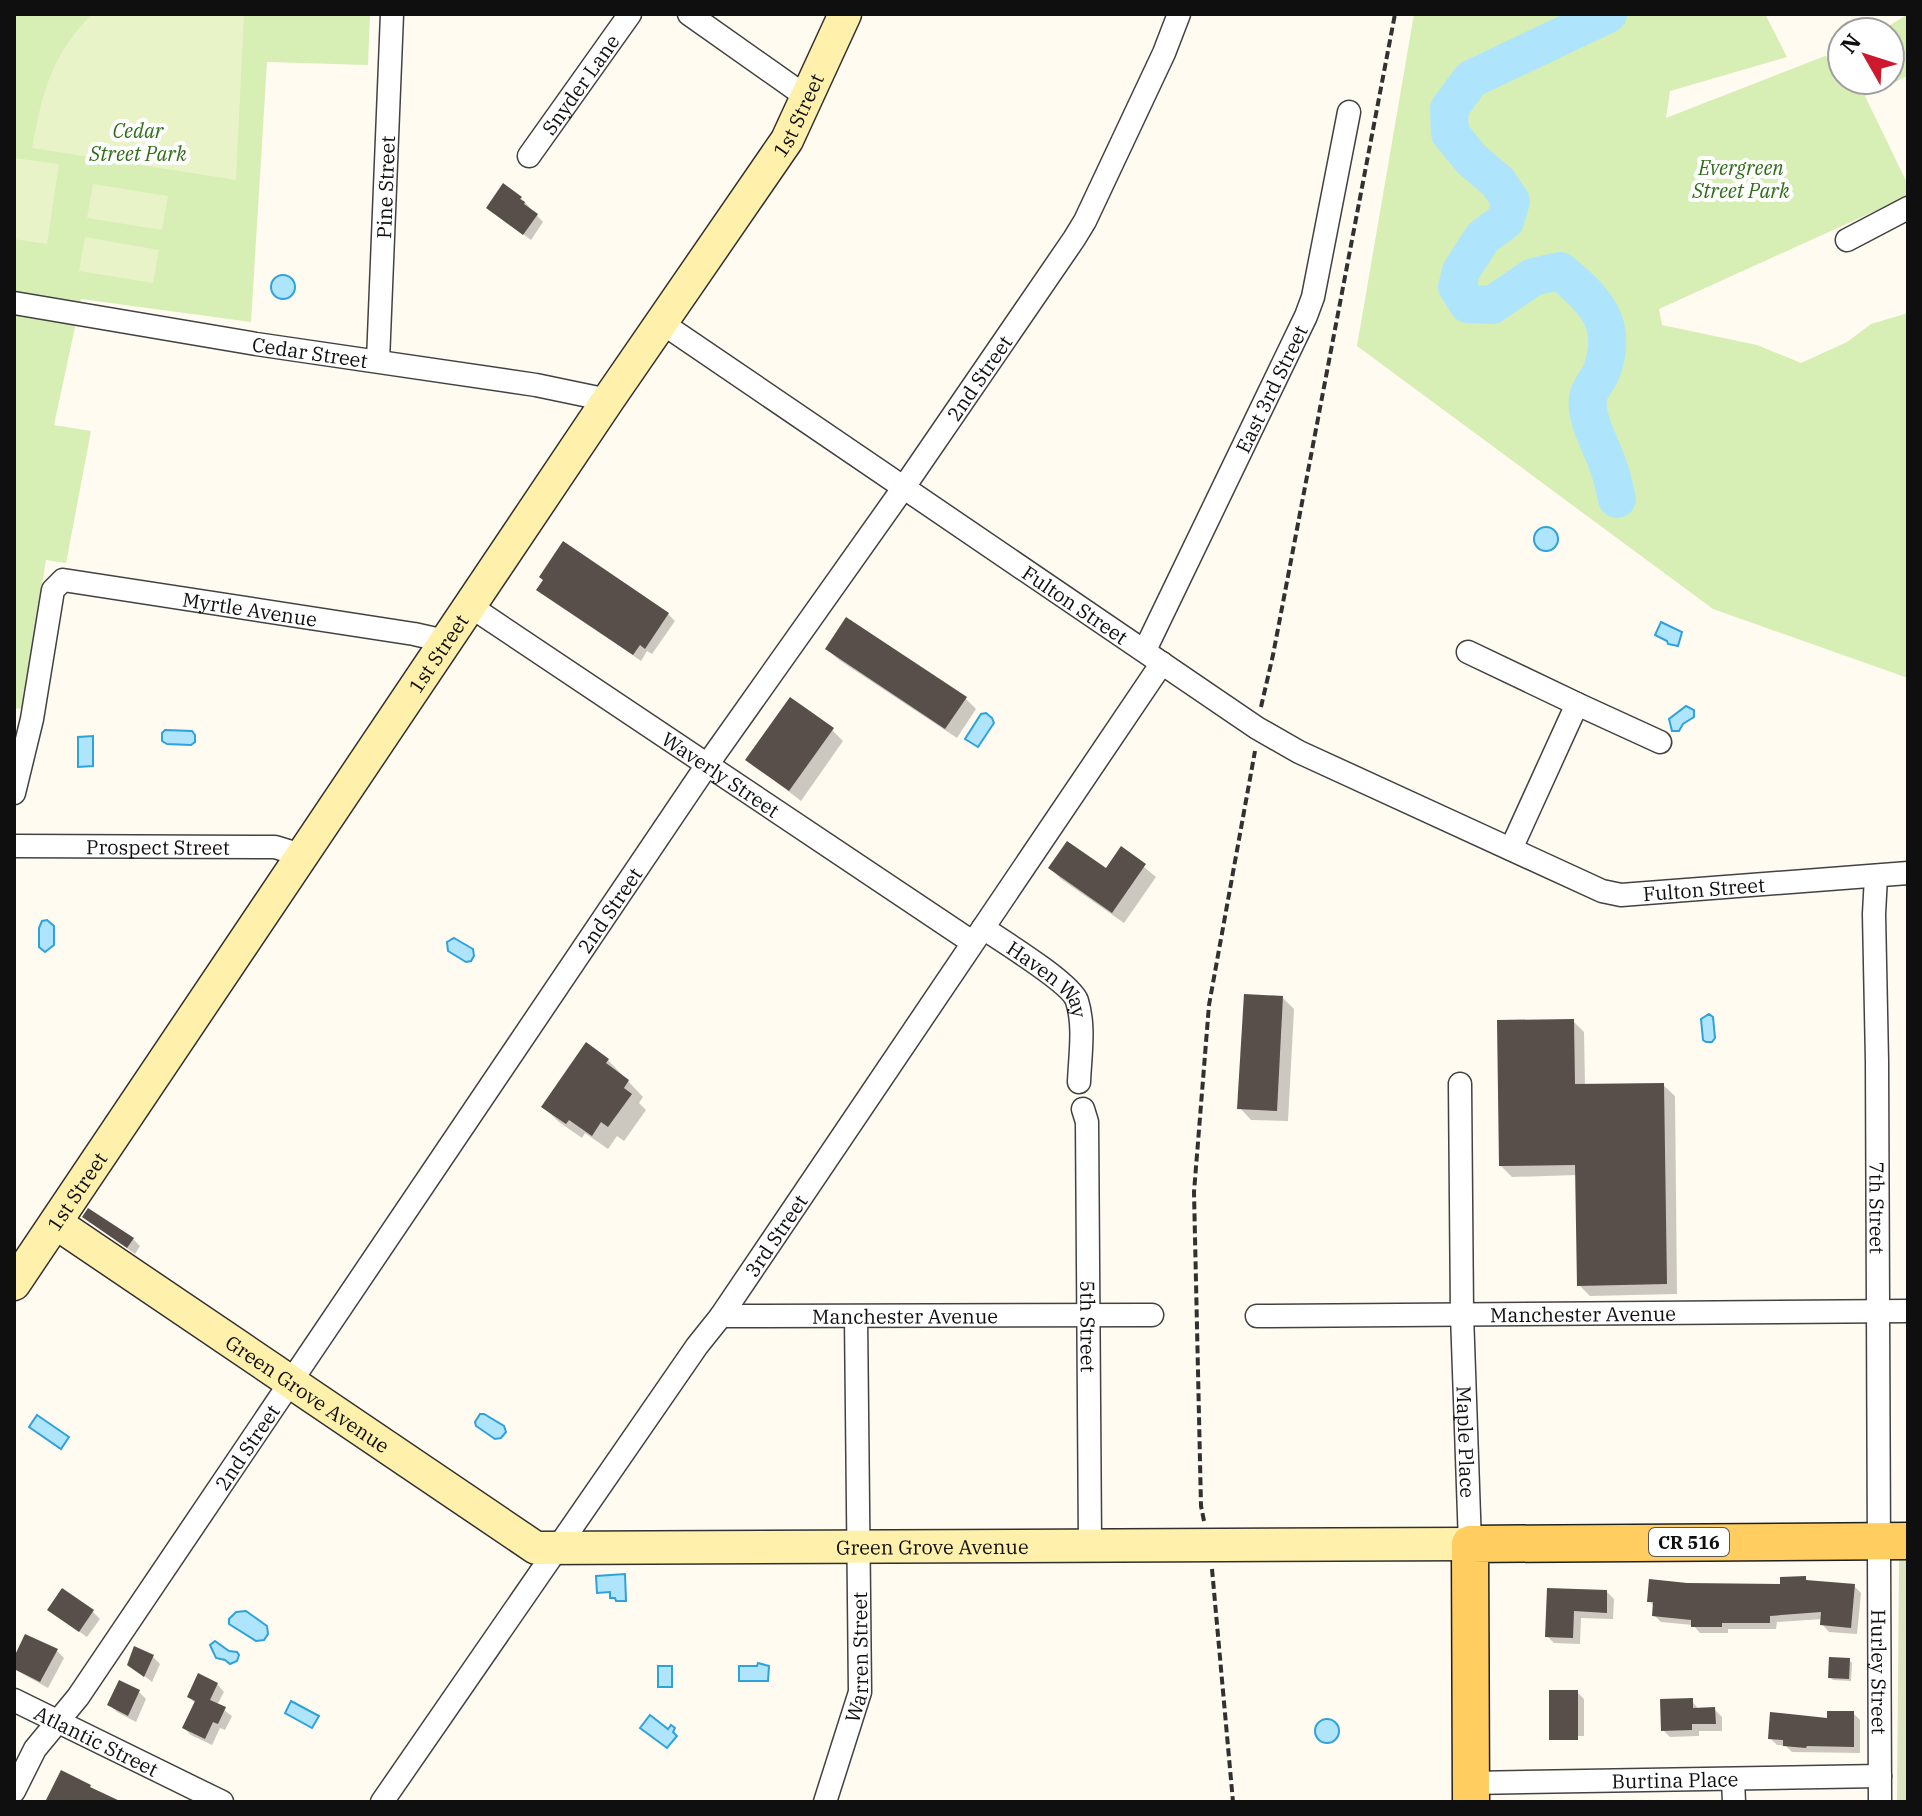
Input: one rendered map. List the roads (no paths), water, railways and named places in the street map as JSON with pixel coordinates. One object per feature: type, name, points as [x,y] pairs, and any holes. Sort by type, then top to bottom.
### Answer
[{"type":"main road","name":"1st Street","points":[[14,1284],[445,641],[787,140],[845,14]]},
{"type":"main road","name":"Green Grove Avenue","points":[[56,1223],[536,1548],[1893,1541]]},
{"type":"main road","name":"Maple Place","points":[[1470,1544],[1471,1792]]},
{"type":"street","name":"Pine Street","points":[[378,361],[392,14]]},
{"type":"street","name":"Snyder Lane","points":[[529,156],[630,14]]},
{"type":"street","points":[[689,14],[808,98]]},
{"type":"street","name":"2nd Street","points":[[14,1791],[35,1749],[78,1697],[707,765],[904,487],[1085,221],[1164,53],[1179,14]]},
{"type":"street","name":"East 3rd Street","points":[[1153,657],[1313,297],[1349,112]]},
{"type":"street","points":[[1847,240],[1908,208]]},
{"type":"street","name":"Cedar Street","points":[[14,303],[256,344],[536,385],[608,400]]},
{"type":"street","name":"Fulton Street","points":[[662,323],[1257,728],[1299,752],[1602,891],[1621,895],[1908,873]]},
{"type":"street","name":"Myrtle Avenue","points":[[14,793],[32,719],[53,590],[63,580],[445,641]]},
{"type":"street","name":"Waverly Street","points":[[470,606],[707,765],[978,935]]},
{"type":"street","points":[[1468,652],[1660,742]]},
{"type":"street","name":"3rd Street","points":[[382,1802],[697,1346],[721,1316],[978,935],[1153,657]]},
{"type":"street","points":[[1511,849],[1577,704]]},
{"type":"street","name":"Prospect Street","points":[[14,846],[275,847],[301,855]]},
{"type":"street","name":"7th Street","points":[[1876,876],[1877,1311],[1893,1541]]},
{"type":"street","name":"Haven Way","points":[[978,935],[1057,980],[1076,997],[1080,1020],[1079,1082]]},
{"type":"street","name":"Maple Place","points":[[1460,1084],[1462,1314],[1470,1544]]},
{"type":"street","name":"5th Street","points":[[1083,1109],[1087,1122],[1090,1544]]},
{"type":"street","name":"Manchester Avenue","points":[[1257,1316],[1908,1311]]},
{"type":"street","name":"Manchester Avenue","points":[[721,1316],[1152,1315]]},
{"type":"street","name":"Warren Street","points":[[825,1802],[860,1692],[856,1317]]},
{"type":"street","name":"Hurley Street","points":[[1880,1802],[1893,1541]]},
{"type":"street","name":"Atlantic Street","points":[[14,1700],[222,1802]]},
{"type":"street","name":"Burtina Place","points":[[1471,1792],[1734,1791],[1880,1776]]},
{"type":"water","points":[[283,275],[294,282],[295,287],[288,298],[283,299],[272,292],[271,287],[278,276]]},
{"type":"water","points":[[1546,527],[1554,531],[1558,539],[1554,547],[1546,551],[1538,547],[1534,539],[1538,531]]},
{"type":"water","points":[[1661,622],[1682,632],[1678,646],[1668,644],[1655,635]]},
{"type":"water","points":[[1686,706],[1694,710],[1694,717],[1679,731],[1672,731],[1669,719]]},
{"type":"water","points":[[986,713],[994,723],[978,747],[965,739],[981,714]]},
{"type":"water","points":[[165,730],[192,731],[195,742],[191,745],[167,744],[162,741]]},
{"type":"water","points":[[93,736],[93,766],[78,767],[78,737]]},
{"type":"water","points":[[47,920],[54,926],[54,945],[45,952],[39,947],[39,928],[42,921]]},
{"type":"water","points":[[454,938],[473,949],[471,961],[466,962],[448,951],[447,942]]},
{"type":"water","points":[[1709,1014],[1713,1017],[1715,1038],[1712,1042],[1706,1042],[1703,1040],[1701,1019]]},
{"type":"water","points":[[480,1414],[504,1426],[506,1432],[501,1438],[495,1439],[476,1426]]},
{"type":"water","points":[[37,1415],[69,1437],[61,1449],[29,1427]]},
{"type":"water","points":[[625,1574],[626,1601],[610,1598],[610,1592],[597,1593],[596,1576]]},
{"type":"water","points":[[246,1611],[267,1626],[268,1634],[264,1640],[256,1641],[229,1624],[229,1619],[236,1612]]},
{"type":"water","points":[[215,1641],[229,1651],[237,1652],[237,1661],[230,1664],[216,1658],[210,1645]]},
{"type":"water","points":[[758,1663],[769,1666],[768,1681],[739,1681],[739,1666],[757,1666]]},
{"type":"water","points":[[658,1666],[672,1666],[672,1687],[658,1687]]},
{"type":"water","points":[[291,1701],[319,1716],[312,1728],[285,1713]]},
{"type":"water","points":[[650,1715],[668,1729],[671,1725],[675,1728],[673,1732],[677,1736],[667,1748],[640,1728]]},
{"type":"water","points":[[1327,1719],[1338,1726],[1339,1731],[1332,1742],[1327,1743],[1316,1736],[1315,1731],[1322,1720]]},
{"type":"waterway","points":[[1608,14],[1471,79],[1449,109],[1450,133],[1472,160],[1498,182],[1511,201],[1505,221],[1483,237],[1461,271],[1457,287],[1468,304],[1492,305],[1533,277],[1560,271],[1593,302],[1605,325],[1607,339],[1602,370],[1589,395],[1588,406],[1617,499]]},
{"type":"park label","name":"Cedar Street Park","points":[[138,142]]},
{"type":"park label","name":"Evergreen Street Park","points":[[1741,178]]}]
